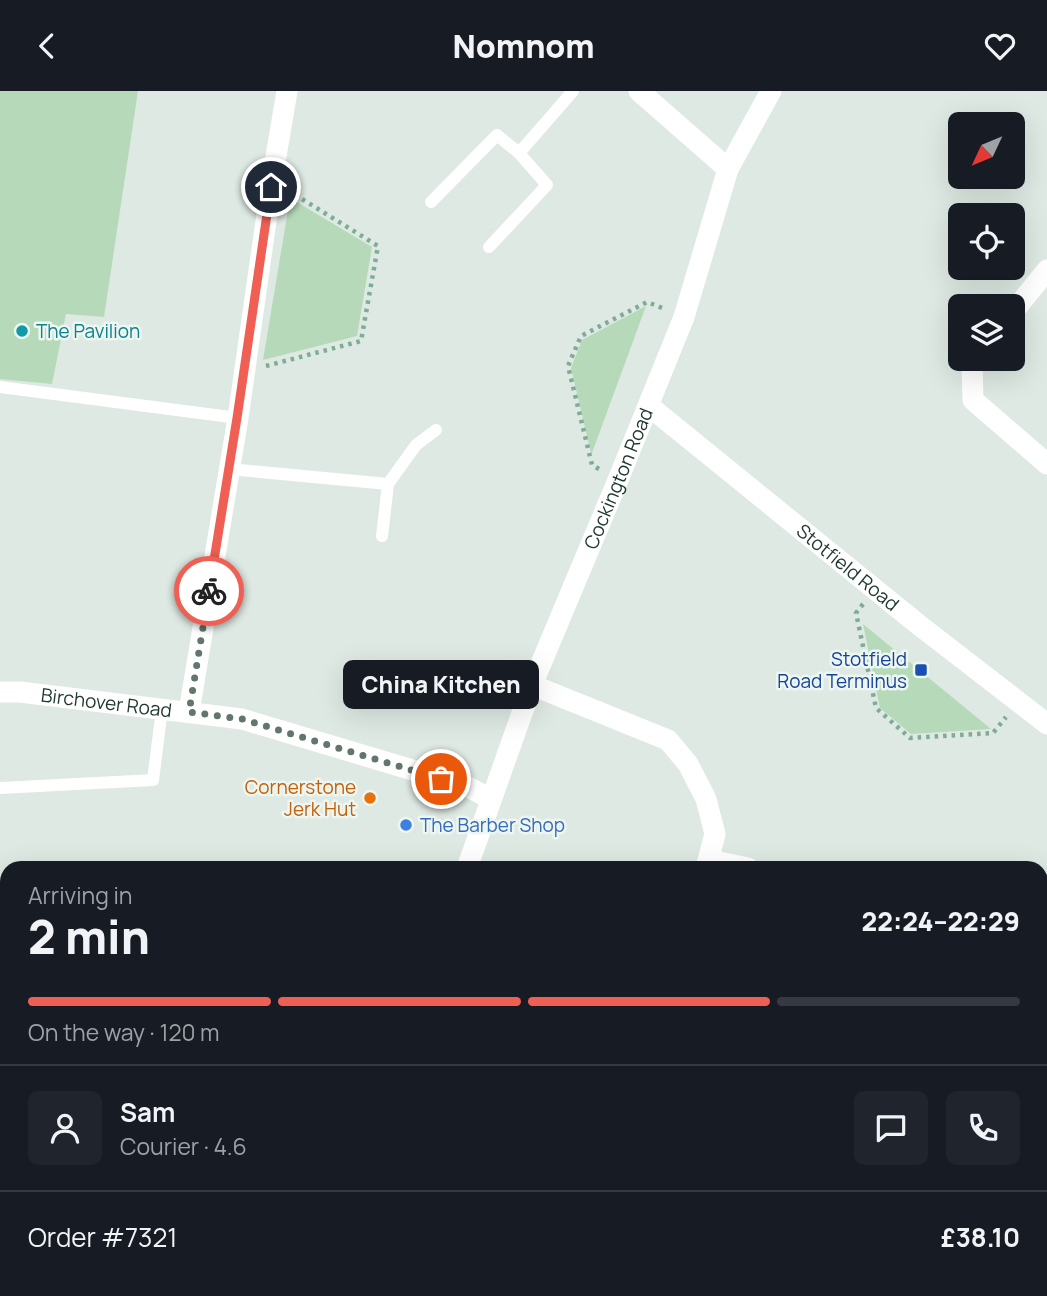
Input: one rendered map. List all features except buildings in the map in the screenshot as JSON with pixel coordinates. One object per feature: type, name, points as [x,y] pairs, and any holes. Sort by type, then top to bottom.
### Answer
[{"type":"street","points":[[189,712],[287,91]]},
{"type":"street","points":[[639,91],[728,169]]},
{"type":"street","name":"Cockington Road","points":[[469,861],[532,685],[684,317],[728,169],[771,91]]},
{"type":"street","points":[[1025,297],[1047,270]]},
{"type":"street","points":[[972,371],[973,400],[1047,464]]},
{"type":"street","name":"Stotfield Road","points":[[649,406],[875,590],[1047,724]]},
{"type":"street","points":[[532,685],[668,740],[688,764],[706,799],[715,834],[709,861]]},
{"type":"street","name":"Birchover Road","points":[[0,692],[20,692],[242,719],[466,786],[491,799]]},
{"type":"lane","points":[[519,153],[573,91]]},
{"type":"lane","points":[[431,202],[497,135],[519,153],[547,185],[489,247]]},
{"type":"lane","points":[[0,387],[237,418]]},
{"type":"lane","points":[[382,536],[388,484],[416,445],[436,430]]},
{"type":"lane","points":[[229,469],[388,484]]},
{"type":"lane","points":[[0,788],[153,780],[162,709]]},
{"type":"path","points":[[245,363],[261,367],[361,341],[378,246],[287,189],[271,187]]},
{"type":"path","points":[[618,480],[592,465],[568,366],[581,337],[647,302],[684,317]]},
{"type":"path","points":[[875,590],[856,613],[876,708],[910,738],[993,733],[1019,702]]},
{"type":"green space","points":[[0,91],[138,91],[104,317],[66,314],[52,384],[0,379]]},
{"type":"green space","points":[[290,198],[372,247],[357,336],[263,360]]},
{"type":"green space","points":[[646,306],[591,453],[571,368],[582,340]]},
{"type":"green space","points":[[863,624],[991,729],[911,734],[880,708]]},
{"type":"way so far","points":[[209,591],[189,712],[242,719],[441,779]]},
{"type":"place","name":"The Pavilion","points":[[22,331]]},
{"type":"place","name":"Stotfield Road Terminus","points":[[921,670]]},
{"type":"place","name":"China Kitchen","points":[[441,779]]},
{"type":"place","name":"Cornerstone Jerk Hut","points":[[370,798]]},
{"type":"place","name":"The Barber Shop","points":[[406,825]]},
{"type":"route","points":[[209,591],[271,187]]}]
